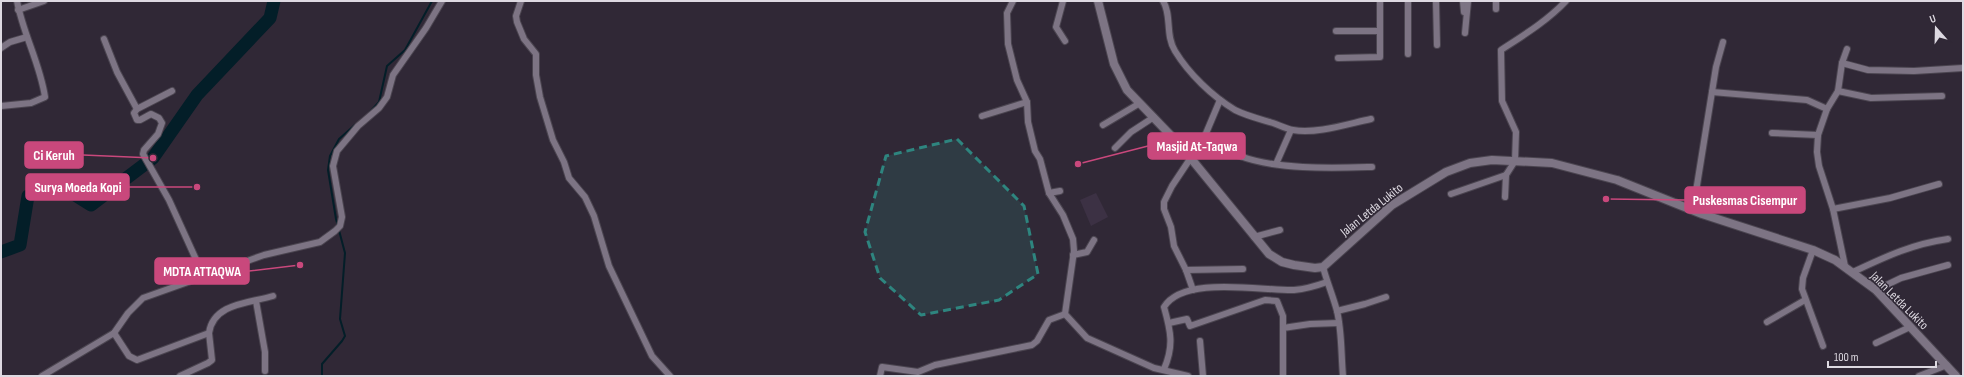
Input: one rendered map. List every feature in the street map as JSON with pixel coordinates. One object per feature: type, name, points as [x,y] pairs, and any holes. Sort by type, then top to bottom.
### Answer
[{"type":"street","points":[[1,106],[31,103],[45,97],[42,75],[27,37],[18,10],[17,1]]},
{"type":"street","points":[[18,10],[44,1]]},
{"type":"street","points":[[42,376],[114,333],[128,313],[143,298],[264,255],[320,242],[335,231],[340,226],[342,217],[334,166],[337,151],[358,126],[379,108],[387,97],[393,75],[426,28],[442,1]]},
{"type":"street","points":[[521,1],[516,16],[517,22],[524,39],[536,54],[536,75],[540,97],[553,140],[564,162],[569,178],[585,197],[594,216],[609,266],[652,356],[670,376]]},
{"type":"street","points":[[1013,1],[1007,13],[1008,44],[1018,80],[1027,102],[1030,134],[1035,151],[1040,159],[1049,193],[1068,225],[1072,239],[1074,255],[1065,314]]},
{"type":"street","points":[[1063,1],[1056,27],[1065,41]]},
{"type":"street","points":[[1098,1],[1114,64],[1122,82],[1191,158],[1269,254],[1282,262],[1315,268],[1323,267],[1337,311],[1343,376]]},
{"type":"street","points":[[1338,58],[1380,57],[1380,1]]},
{"type":"street","points":[[1408,1],[1408,54]]},
{"type":"street","points":[[1436,1],[1437,45]]},
{"type":"street","points":[[1463,1],[1465,33]]},
{"type":"street","points":[[1465,18],[1468,1]]},
{"type":"street","points":[[1496,1],[1496,9]]},
{"type":"street","points":[[1505,197],[1506,175],[1515,161],[1516,132],[1502,101],[1501,50],[1540,24],[1566,1]]},
{"type":"street","points":[[1167,3],[1168,32],[1173,49],[1182,62],[1220,100],[1242,113],[1291,130],[1328,129],[1371,119]]},
{"type":"street","points":[[1336,31],[1380,31]]},
{"type":"street","points":[[1,48],[10,42],[27,37]]},
{"type":"street","points":[[104,39],[117,72],[138,108]]},
{"type":"street","points":[[1693,210],[1716,67],[1723,42]]},
{"type":"street","points":[[1845,266],[1833,209],[1819,166],[1817,152],[1818,135],[1827,109],[1838,91],[1842,63],[1847,48]]},
{"type":"street","points":[[1842,63],[1868,70],[1914,71],[1963,68]]},
{"type":"street","points":[[1838,91],[1871,98],[1942,96]]},
{"type":"street","points":[[172,92],[138,108],[134,113],[137,120],[151,114],[159,118],[162,122],[158,134],[144,150],[145,159],[160,181],[204,277]]},
{"type":"street","points":[[1712,92],[1807,100],[1827,109]]},
{"type":"street","points":[[1193,290],[1186,270],[1174,246],[1171,227],[1164,209],[1164,202],[1169,190],[1204,138],[1220,100]]},
{"type":"street","points":[[982,116],[1027,102]]},
{"type":"street","points":[[1103,125],[1140,103]]},
{"type":"street","points":[[1115,148],[1131,132],[1154,117]]},
{"type":"street","points":[[1276,164],[1291,130]]},
{"type":"street","points":[[1772,132],[1818,135]]},
{"type":"street","points":[[1204,138],[1240,156],[1276,164],[1340,168],[1372,167]]},
{"type":"street","name":"Jalan Letda Lukito","points":[[1323,267],[1392,205],[1446,172],[1470,163],[1492,160],[1552,163],[1617,180],[1693,210],[1813,250],[1845,266],[1876,290],[1956,376]]},
{"type":"street","points":[[1450,194],[1506,175]]},
{"type":"street","points":[[1833,209],[1890,198],[1940,184]]},
{"type":"street","points":[[1049,193],[1060,191]]},
{"type":"street","points":[[1254,237],[1280,230]]},
{"type":"street","points":[[1853,272],[1903,249],[1924,243],[1948,239]]},
{"type":"street","points":[[1074,255],[1087,252],[1094,240]]},
{"type":"street","points":[[1813,250],[1802,286],[1805,300],[1823,346]]},
{"type":"street","points":[[1876,290],[1900,278],[1948,265]]},
{"type":"street","points":[[1186,270],[1243,269]]},
{"type":"street","points":[[1164,369],[1170,354],[1171,346],[1168,323],[1164,308],[1169,299],[1193,290],[1218,286],[1295,290],[1310,288],[1327,282]]},
{"type":"street","points":[[180,376],[212,360],[210,333],[212,321],[218,314],[231,307],[273,296]]},
{"type":"street","points":[[1337,311],[1386,297]]},
{"type":"street","points":[[1168,323],[1187,319],[1190,326],[1266,300],[1277,301],[1283,316],[1283,376]]},
{"type":"street","points":[[1767,322],[1805,300]]},
{"type":"street","points":[[256,301],[265,352],[265,371]]},
{"type":"street","points":[[1065,314],[1087,338],[1154,368],[1164,369],[1188,376]]},
{"type":"street","points":[[880,376],[882,367],[918,372],[935,365],[1032,345],[1049,320],[1065,314]]},
{"type":"street","points":[[1283,328],[1310,324],[1339,323]]},
{"type":"street","points":[[1876,343],[1910,327]]},
{"type":"street","points":[[114,333],[129,356],[137,360],[210,333]]},
{"type":"street","points":[[1200,341],[1203,376]]},
{"type":"street","points":[[1919,376],[1947,365]]},
{"type":"highlighted area","points":[[957,139],[1024,206],[1038,274],[999,300],[921,315],[880,278],[865,232],[886,156]]},
{"type":"shaded area","points":[[1096,193],[1108,217],[1091,226],[1080,200]]},
{"type":"waterway","points":[[1,252],[20,245],[28,196],[48,188],[75,195],[91,205],[153,158],[197,95],[270,18],[274,1]]},
{"type":"waterway","points":[[370,112],[379,102],[387,66],[405,50],[432,1]]},
{"type":"waterway","points":[[322,376],[322,364],[345,336],[340,319],[345,253],[336,219],[328,170],[330,156],[339,139],[356,124]]},
{"type":"place","name":"Ci Keruh","points":[[153,158]]},
{"type":"place","name":"Masjid At-Taqwa","points":[[1078,164]]},
{"type":"place","name":"Surya Moeda Kopi","points":[[197,187]]},
{"type":"place","name":"Puskesmas Cisempur","points":[[1606,199]]},
{"type":"place","name":"MDTA ATTAQWA","points":[[300,265]]}]
